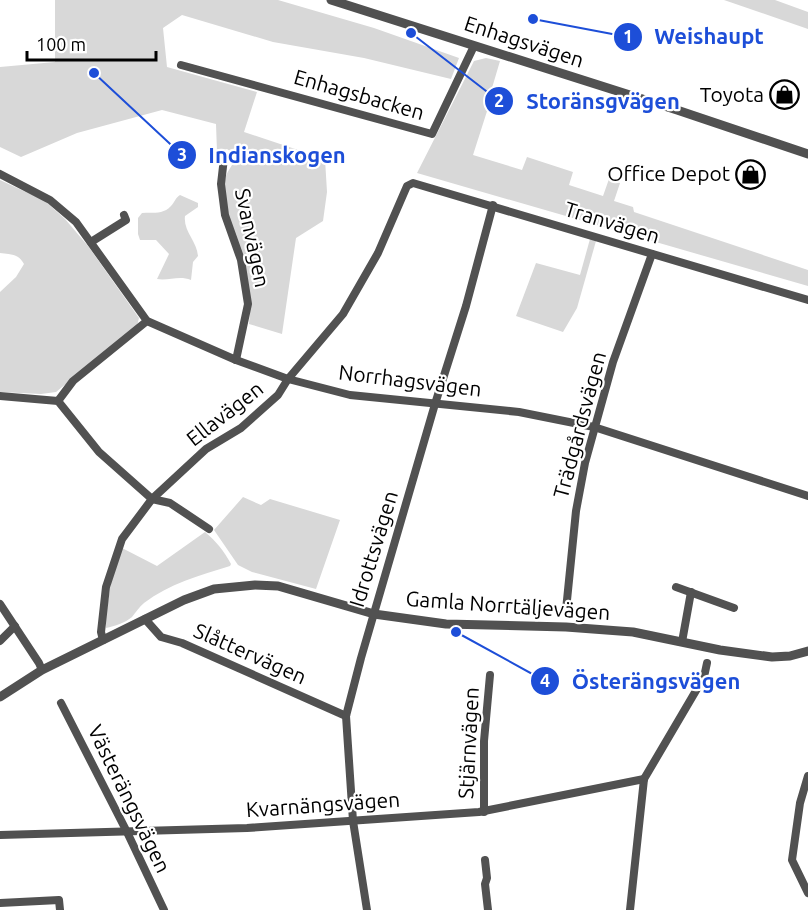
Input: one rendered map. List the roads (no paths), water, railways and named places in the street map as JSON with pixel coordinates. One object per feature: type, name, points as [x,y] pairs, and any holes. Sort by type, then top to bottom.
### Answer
[{"type":"street","name":"Enhagsvägen","points":[[331,0],[808,154]]},
{"type":"street","name":"Enhagsbacken","points":[[181,65],[432,134],[474,46]]},
{"type":"street","name":"Svanvägen","points":[[225,158],[221,184],[225,215],[241,260],[248,304],[236,360]]},
{"type":"street","points":[[0,174],[50,200],[76,222],[147,321],[73,381],[58,401]]},
{"type":"street","name":"Tranvägen","points":[[407,186],[413,183],[808,300]]},
{"type":"street","name":"Ellavägen","points":[[103,640],[101,632],[106,586],[122,539],[152,499],[206,449],[241,428],[278,395],[288,379],[342,314],[378,253],[407,186]]},
{"type":"street","name":"Idrottsvägen","points":[[367,910],[354,821],[346,716],[493,206]]},
{"type":"street","points":[[92,242],[126,220],[124,215]]},
{"type":"street","name":"Trädgårdsvägen","points":[[566,610],[576,512],[585,463],[613,362],[652,254]]},
{"type":"street","name":"Norrhagsvägen","points":[[147,321],[236,360],[288,379],[350,395],[519,412],[594,427],[808,496]]},
{"type":"street","points":[[0,396],[58,401],[99,452],[152,499],[170,503],[209,529]]},
{"type":"street","name":"Gamla Norrtäljevägen","points":[[0,697],[42,670],[184,600],[214,589],[255,585],[278,586],[374,614],[446,624],[566,627],[633,632],[772,657],[790,656],[808,651]]},
{"type":"street","points":[[676,587],[735,608]]},
{"type":"street","points":[[682,642],[691,592]]},
{"type":"street","points":[[0,604],[42,670]]},
{"type":"street","name":"Slåttervägen","points":[[145,619],[161,637],[182,644],[346,716]]},
{"type":"street","points":[[0,641],[15,626]]},
{"type":"street","points":[[630,910],[644,779],[704,677],[707,663]]},
{"type":"street","name":"Stjärnvägen","points":[[484,812],[484,741],[490,675]]},
{"type":"street","name":"Västerängsvägen","points":[[61,704],[164,910]]},
{"type":"street","points":[[808,776],[800,803],[792,860],[808,893]]},
{"type":"street","name":"Kvarnängsvägen","points":[[0,835],[247,828],[484,812],[644,779]]},
{"type":"street","points":[[486,860],[485,884],[488,910]]},
{"type":"street","points":[[0,903],[59,900],[60,910]]},
{"type":"place","name":"Weishaupt","points":[[533,19]]},
{"type":"place","name":"Storänsgvägen","points":[[411,33]]},
{"type":"place","name":"Indianskogen","points":[[94,73]]},
{"type":"place","name":"Toyota","points":[[785,95]]},
{"type":"place","name":"Office Depot","points":[[751,174]]},
{"type":"place","name":"Österängsvägen","points":[[456,632]]}]
